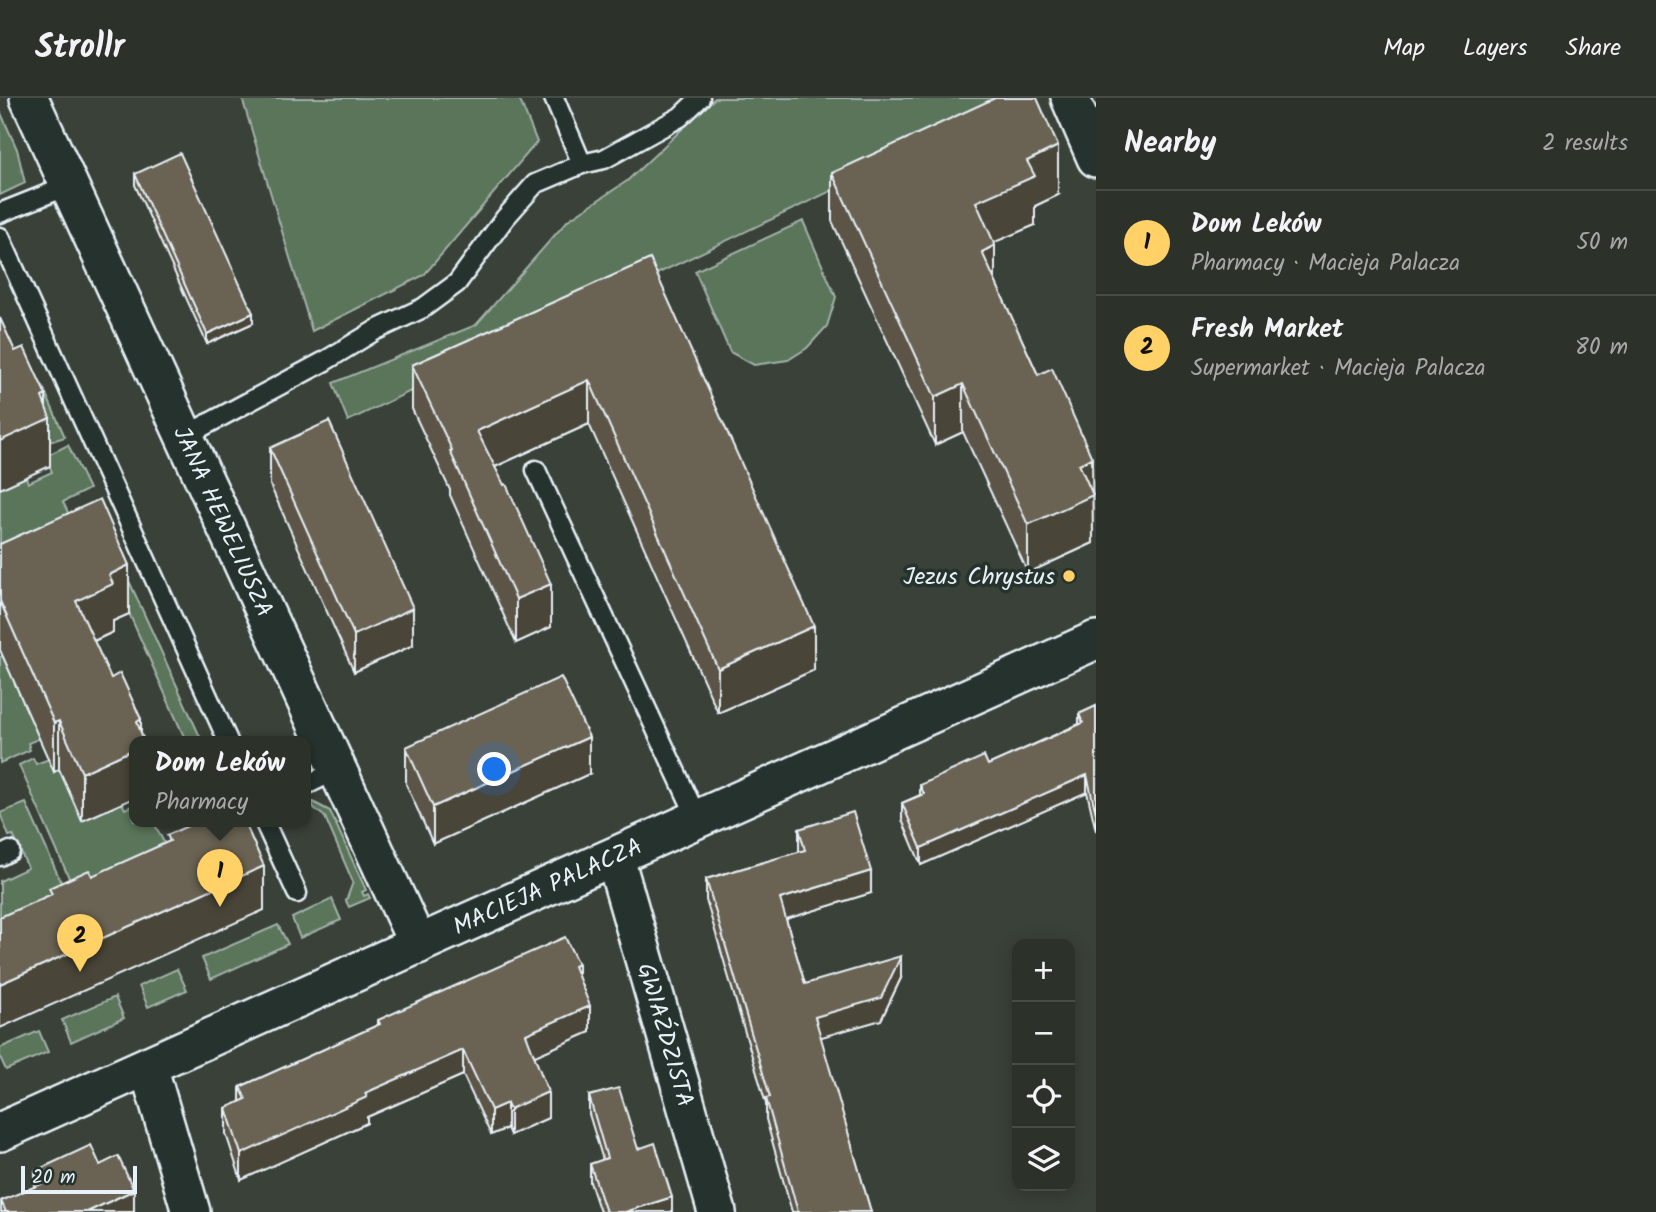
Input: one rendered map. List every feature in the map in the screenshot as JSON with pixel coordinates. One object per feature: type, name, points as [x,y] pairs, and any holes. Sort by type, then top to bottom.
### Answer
[{"type":"street","name":"JANA HEWELIUSZA","points":[[29,98],[183,437],[305,736]]},
{"type":"street","points":[[1070,98],[1096,158]]},
{"type":"street","name":"MACIEJA PALACZA","points":[[0,1132],[1096,640]]},
{"type":"street","name":"JANA HEWELIUSZA","points":[[311,750],[322,777],[418,945]]},
{"type":"street","name":"GWIAŹDZISTA","points":[[615,858],[717,1212]]},
{"type":"street","points":[[148,1066],[191,1212]]},
{"type":"lane","points":[[554,98],[582,164]]},
{"type":"lane","points":[[183,437],[325,361],[376,330],[423,308],[457,283],[505,218],[535,184],[582,164],[604,159],[680,117],[700,98]]},
{"type":"lane","points":[[0,213],[68,186]]},
{"type":"lane","points":[[0,237],[226,736]]},
{"type":"lane","points":[[536,470],[698,820]]},
{"type":"lane","points":[[267,827],[297,893]]},
{"type":"green space","points":[[242,98],[519,98],[537,142],[424,275],[312,331]]},
{"type":"green space","points":[[715,98],[1026,98],[348,421],[333,383],[476,325],[568,220],[627,181]]},
{"type":"green space","points":[[0,111],[17,149],[25,183],[0,195]]},
{"type":"green space","points":[[803,221],[836,297],[827,326],[807,348],[788,360],[754,365],[730,352],[695,271]]},
{"type":"green space","points":[[42,385],[65,437],[46,443],[24,396]]},
{"type":"green space","points":[[68,445],[89,489],[63,502],[72,521],[0,554],[0,489],[26,477],[28,483],[52,472],[46,456]]},
{"type":"green space","points":[[104,526],[200,736],[184,736],[100,548],[0,573]]},
{"type":"green space","points":[[3,656],[46,736],[28,743],[30,750],[0,763],[0,657]]},
{"type":"green space","points":[[33,758],[36,764],[49,759],[54,771],[61,769],[82,821],[122,803],[125,809],[129,807],[129,827],[156,827],[170,854],[81,905],[19,765]]},
{"type":"green space","points":[[311,801],[330,811],[366,890],[362,892],[370,898],[349,907],[346,901],[353,882],[325,817],[314,808]]},
{"type":"green space","points":[[26,803],[73,909],[0,941],[0,881],[28,868],[13,835],[9,836],[0,813]]},
{"type":"green space","points":[[332,899],[341,920],[300,938],[292,918]]},
{"type":"green space","points":[[278,925],[288,944],[211,979],[202,958]]},
{"type":"green space","points":[[177,969],[187,990],[148,1007],[139,986]]},
{"type":"green space","points":[[115,997],[124,1018],[71,1042],[62,1020]]},
{"type":"green space","points":[[39,1031],[48,1052],[6,1070],[0,1057],[0,1048]]},
{"type":"building","points":[[995,98],[1037,98],[1058,146],[1027,161],[1035,176],[976,202],[995,245],[982,252],[1038,375],[1052,368],[1092,458],[1079,464],[1093,495],[1028,525],[963,384],[935,397],[832,173]]},
{"type":"building","points":[[180,153],[253,313],[207,334],[135,174]]},
{"type":"building","points":[[650,259],[814,626],[718,669],[589,380],[477,431],[504,485],[506,484],[551,584],[516,599],[412,365]]},
{"type":"building","points":[[0,318],[15,351],[24,347],[46,395],[42,397],[50,418],[0,441]]},
{"type":"building","points":[[329,421],[413,608],[354,635],[270,448]]},
{"type":"building","points":[[100,499],[129,565],[109,575],[113,584],[76,601],[111,678],[120,673],[141,719],[137,722],[142,736],[129,736],[129,751],[82,773],[59,721],[54,723],[0,601],[0,544]]},
{"type":"building","points":[[561,677],[589,737],[433,807],[406,747]]},
{"type":"building","points":[[1096,706],[1096,814],[1087,775],[921,848],[902,803],[924,794],[920,785],[984,756],[988,765],[1083,723],[1079,714]]},
{"type":"building","points":[[853,812],[871,871],[780,899],[805,984],[901,956],[881,998],[815,1017],[871,1212],[798,1212],[766,1098],[770,1097],[706,879],[805,850],[799,829]]},
{"type":"building","points":[[185,827],[247,827],[264,866],[0,984],[0,917],[52,894],[49,888],[89,870],[92,876],[170,841],[167,835]]},
{"type":"building","points":[[565,937],[578,964],[574,966],[590,1006],[526,1034],[548,1092],[510,1109],[507,1103],[491,1110],[463,1050],[365,1093],[367,1097],[241,1154],[226,1108],[246,1099],[240,1087],[380,1024],[378,1020]]},
{"type":"building","points":[[619,1088],[638,1149],[655,1143],[672,1197],[625,1212],[606,1212],[590,1164],[607,1158],[589,1096]]},
{"type":"building","points":[[91,1145],[100,1165],[118,1156],[134,1190],[87,1212],[6,1212],[1,1201],[41,1184],[35,1171]]},
{"type":"place","name":"Jezus Chrystus","points":[[1069,576]]},
{"type":"place","name":"Dom Leków","points":[[220,907]]},
{"type":"place","name":"Fresh Market","points":[[80,972]]}]
